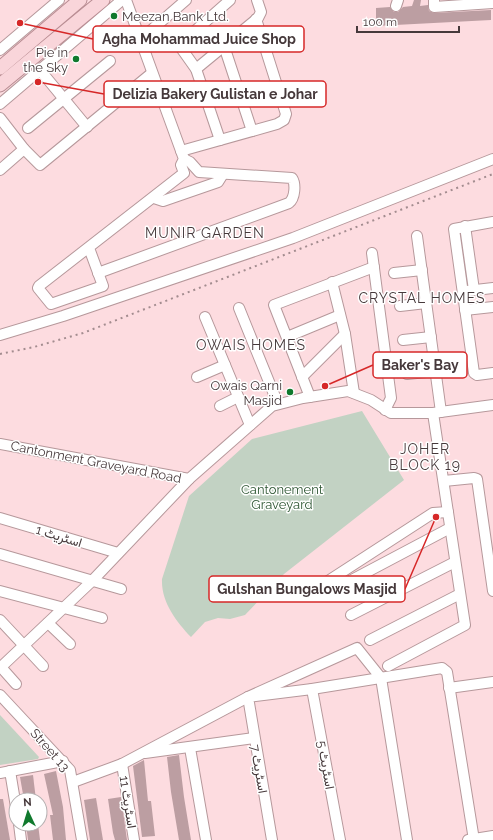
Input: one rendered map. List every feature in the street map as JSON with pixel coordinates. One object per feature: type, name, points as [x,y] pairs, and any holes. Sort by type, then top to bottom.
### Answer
[{"type":"main road","points":[[16,72],[4,65],[80,0]]},
{"type":"main road","points":[[0,86],[103,0]]},
{"type":"street","points":[[1,48],[60,0]]},
{"type":"street","points":[[0,104],[122,0]]},
{"type":"street","points":[[89,248],[103,286],[52,304],[49,303],[38,288],[184,173],[181,165],[182,155],[126,0]]},
{"type":"street","points":[[140,39],[186,0]]},
{"type":"street","points":[[220,140],[196,69],[179,45],[230,0]]},
{"type":"street","points":[[196,69],[256,19],[260,12],[257,0]]},
{"type":"street","points":[[434,0],[434,7],[487,2]]},
{"type":"street","points":[[182,155],[220,140],[277,124],[284,120],[286,114],[256,19]]},
{"type":"street","points":[[224,46],[252,131]]},
{"type":"street","points":[[28,128],[110,61]]},
{"type":"street","points":[[40,70],[87,127]]},
{"type":"street","points":[[0,118],[37,163],[43,164],[152,73]]},
{"type":"street","points":[[0,170],[24,149]]},
{"type":"street","points":[[98,273],[290,203],[294,197],[294,182],[292,178],[199,172],[182,155]]},
{"type":"street","points":[[0,335],[63,316],[293,238],[493,159]]},
{"type":"street","points":[[154,198],[163,201],[218,182],[223,174]]},
{"type":"street","points":[[493,222],[454,229],[475,375],[493,373]]},
{"type":"street","points":[[465,226],[474,290]]},
{"type":"street","points":[[388,666],[465,625],[444,481],[437,412],[436,371],[417,236]]},
{"type":"street","points":[[372,253],[391,398],[385,410]]},
{"type":"street","points":[[310,396],[274,307],[275,303],[374,267]]},
{"type":"street","points":[[394,273],[422,270]]},
{"type":"street","points":[[332,282],[345,334],[354,393]]},
{"type":"street","points":[[462,292],[493,288]]},
{"type":"street","points":[[400,306],[426,303]]},
{"type":"street","points":[[465,310],[493,307]]},
{"type":"street","points":[[239,308],[278,404]]},
{"type":"street","points":[[287,337],[340,315]]},
{"type":"street","points":[[205,317],[250,425]]},
{"type":"street","points":[[302,377],[345,334]]},
{"type":"street","points":[[403,340],[431,337]]},
{"type":"street","points":[[197,377],[225,365]]},
{"type":"street","points":[[407,374],[436,371]]},
{"type":"street","name":"Cantonment Graveyard Road","points":[[0,444],[189,479],[272,406],[310,396],[348,391],[371,400],[391,413],[437,412],[493,405]]},
{"type":"street","points":[[220,406],[238,397]]},
{"type":"street","points":[[16,684],[0,667],[92,581],[189,479]]},
{"type":"street","points":[[444,481],[476,479],[493,591]]},
{"type":"street","points":[[325,583],[433,513],[448,512]]},
{"type":"street","name":"اسٹریٹ 1","points":[[0,518],[118,554]]},
{"type":"street","points":[[331,591],[450,528]]},
{"type":"street","points":[[0,554],[121,589]]},
{"type":"street","points":[[351,615],[455,562]]},
{"type":"street","points":[[0,591],[102,618]]},
{"type":"street","points":[[370,640],[460,594]]},
{"type":"street","points":[[0,620],[43,666]]},
{"type":"street","points":[[48,623],[70,644]]},
{"type":"street","points":[[73,782],[122,764],[248,697],[354,649],[360,650],[381,678],[407,840]]},
{"type":"street","points":[[248,697],[312,689],[442,668],[446,669],[472,840],[493,836]]},
{"type":"street","points":[[449,688],[493,682]]},
{"type":"street","name":"اسٹریٹ 5","points":[[312,689],[340,840]]},
{"type":"street","name":"Street 13","points":[[0,695],[70,770],[82,840]]},
{"type":"street","name":"اسٹریٹ 7","points":[[248,697],[272,840]]},
{"type":"street","points":[[139,754],[254,738]]},
{"type":"street","points":[[190,748],[206,840]]},
{"type":"street","points":[[11,792],[5,772],[63,761]]},
{"type":"street","name":"اسٹریٹ 11","points":[[122,764],[134,840]]},
{"type":"green space","name":"Cantonement Graveyard","points":[[362,411],[404,480],[284,574],[245,615],[230,619],[218,618],[205,622],[191,637],[170,611],[162,587],[162,579],[189,496],[252,439]]},
{"type":"green space","points":[[0,715],[39,757],[38,759],[0,765]]},
{"type":"building","points":[[414,0],[421,0],[420,6],[428,5],[429,11],[434,13],[491,10],[491,20],[376,26],[376,8],[390,7],[394,12],[398,12],[403,7],[412,6]]},
{"type":"building","points":[[179,755],[191,840],[179,840],[171,792],[167,757]]},
{"type":"building","points":[[144,760],[148,801],[151,801],[155,836],[142,837],[133,766]]},
{"type":"building","points":[[56,771],[63,807],[66,840],[53,840],[50,815],[53,815],[44,774]]},
{"type":"building","points":[[33,775],[35,792],[23,792],[20,777]]},
{"type":"building","points":[[121,797],[127,840],[115,840],[108,799]]},
{"type":"building","points":[[96,798],[103,840],[90,840],[84,800]]},
{"type":"building","points":[[0,799],[3,799],[10,840],[0,840]]},
{"type":"building","points":[[27,832],[39,832],[40,840],[28,840]]},
{"type":"railway","points":[[0,354],[34,347],[83,333],[493,174]]},
{"type":"place","name":"Meezan Bank Ltd.","points":[[114,16]]},
{"type":"place","name":"Agha Mohammad Juice Shop","points":[[20,23]]},
{"type":"place","name":"Pie in the Sky","points":[[76,59]]},
{"type":"place","name":"Delizia Bakery Gulistan e Johar","points":[[38,82]]},
{"type":"place","name":"Baker's Bay","points":[[325,386]]},
{"type":"place","name":"Owais Qarni Masjid","points":[[290,392]]},
{"type":"place","name":"Gulshan Bungalows Masjid","points":[[436,517]]},
{"type":"district","name":"MUNIR GARDEN","points":[[205,233]]},
{"type":"district","name":"CRYSTAL HOMES","points":[[422,298]]},
{"type":"district","name":"OWAIS HOMES","points":[[251,345]]},
{"type":"district","name":"JOHER BLOCK 19","points":[[425,458]]}]
